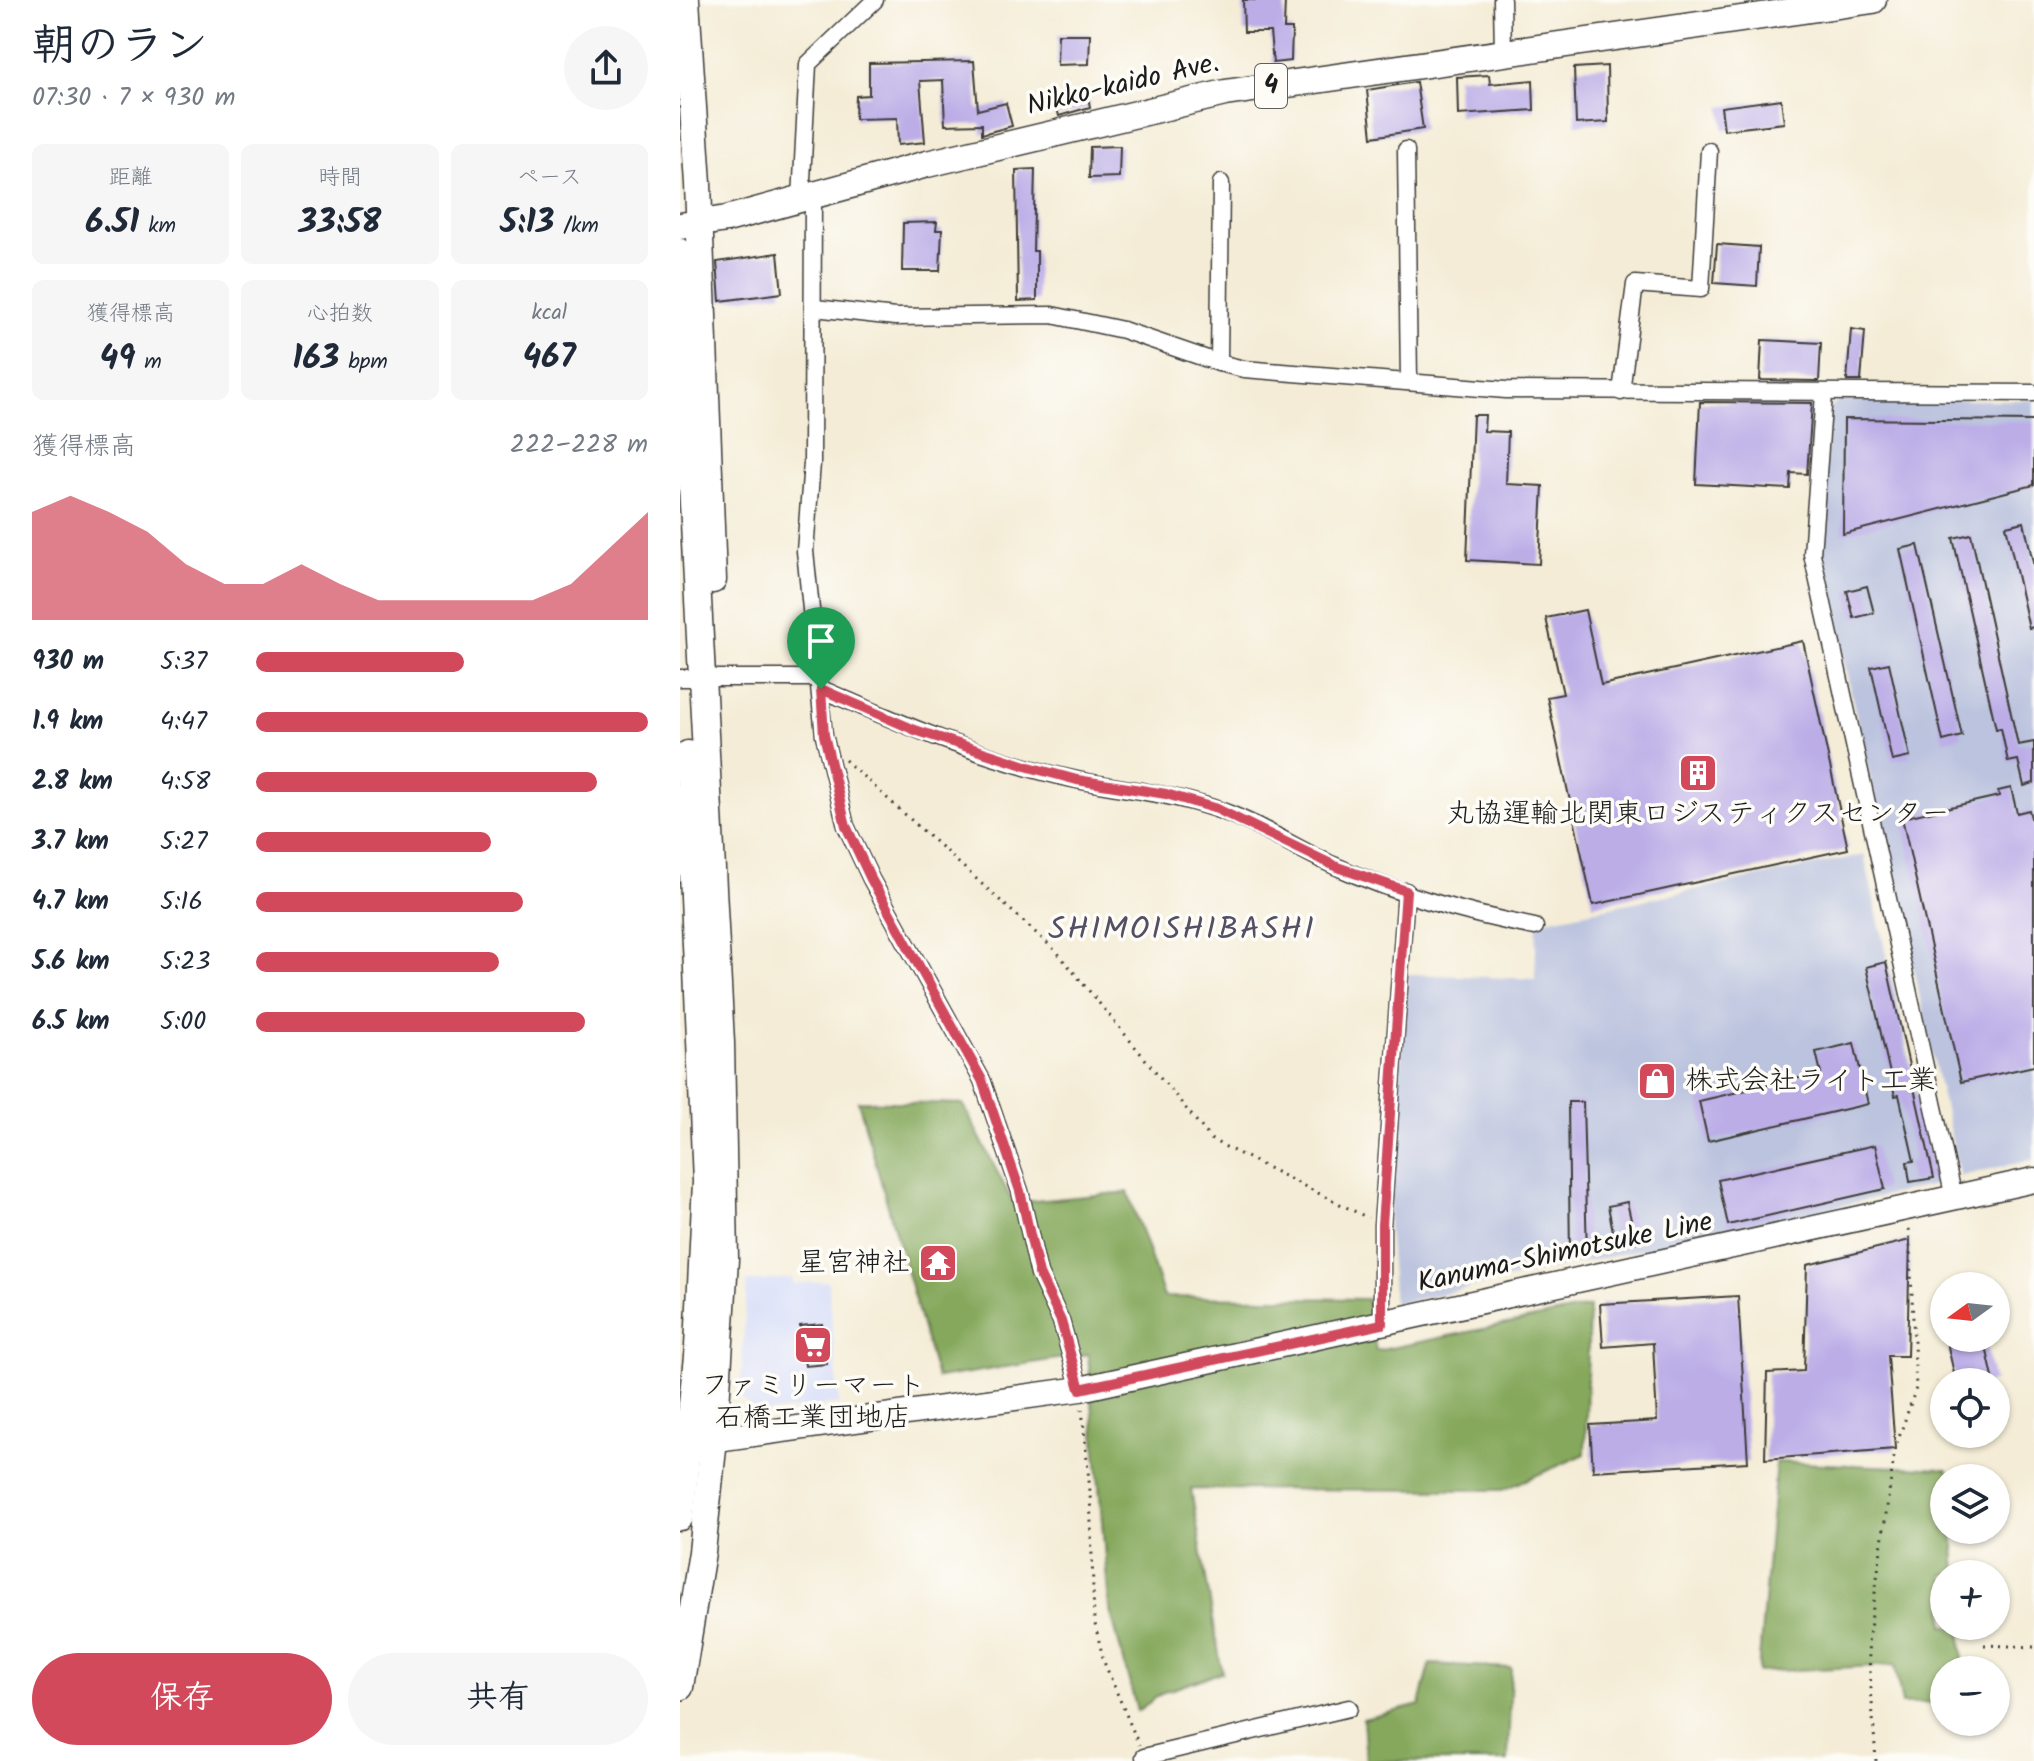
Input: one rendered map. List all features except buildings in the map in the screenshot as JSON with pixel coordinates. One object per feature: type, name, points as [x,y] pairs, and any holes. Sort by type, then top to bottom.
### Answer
[{"type":"highway","points":[[686,0],[689,37],[695,678]]},
{"type":"highway","name":"Nikko-kaido Ave.","points":[[690,225],[927,164],[1225,93],[1873,0]]},
{"type":"highway","points":[[680,252],[714,1131],[725,1259],[680,1517]]},
{"type":"highway","points":[[680,602],[695,678]]},
{"type":"highway","points":[[680,865],[711,1045]]},
{"type":"highway","points":[[680,1687],[694,1442]]},
{"type":"main road","name":"Kanuma-Shimotsuke Line","points":[[694,1442],[1080,1389],[2034,1180]]},
{"type":"street","points":[[875,0],[808,64],[807,197],[815,308],[812,463],[805,551],[826,742],[846,826],[871,879],[982,1080],[1020,1191],[1039,1274],[1061,1321],[1080,1389]]},
{"type":"street","points":[[1502,0],[1503,53]]},
{"type":"street","points":[[1406,150],[1409,382]]},
{"type":"street","points":[[1621,392],[1635,284],[1701,289],[1709,151]]},
{"type":"street","points":[[1219,363],[1221,183]]},
{"type":"street","points":[[815,308],[895,317],[1052,315],[1123,330],[1219,363],[1506,390],[2034,393]]},
{"type":"street","points":[[1824,394],[1812,554],[1954,1198]]},
{"type":"street","points":[[695,678],[821,684],[915,730],[1077,780],[1166,794],[1217,809],[1337,867],[1467,914],[1535,927]]},
{"type":"street","points":[[1382,1324],[1382,1225],[1406,891]]},
{"type":"street","points":[[1144,1757],[1349,1708]]},
{"type":"path","points":[[826,742],[1057,952],[1212,1140],[1382,1225]]},
{"type":"path","points":[[1876,1761],[1868,1643],[1895,1449],[1916,1388],[1908,1208]]},
{"type":"path","points":[[1080,1389],[1090,1491],[1094,1620],[1104,1662],[1144,1757]]},
{"type":"path","points":[[1984,1645],[2034,1647]]},
{"type":"shaded area","points":[[1840,400],[2034,400],[2034,1159],[1960,1176],[1819,551],[1830,408]]},
{"type":"shaded area","name":"株式会社ライト工業","points":[[1864,855],[1937,1184],[1394,1304],[1388,1225],[1408,974],[1535,979],[1537,922]]},
{"type":"shaded area","points":[[792,1278],[793,1284],[828,1281],[839,1404],[757,1414],[740,1396],[747,1282]]},
{"type":"green space","points":[[858,1101],[963,1104],[1013,1203],[1128,1192],[1164,1297],[1367,1299],[1376,1351],[1589,1307],[1585,1454],[1503,1490],[1191,1489],[1222,1672],[1164,1692],[1137,1711],[1109,1606],[1088,1354],[937,1378]]},
{"type":"green space","points":[[1776,1462],[1930,1468],[1930,1544],[1954,1544],[1955,1560],[1930,1560],[1930,1640],[1961,1640],[1963,1656],[1930,1656],[1930,1703],[1902,1704],[1895,1665],[1758,1672]]},
{"type":"green space","points":[[1430,1664],[1511,1668],[1508,1761],[1366,1761],[1363,1719],[1420,1705]]},
{"type":"place","name":"丸協運輸北関東ロジスティクスセンター","points":[[1698,773]]},
{"type":"place","name":"株式会社ライト工業","points":[[1657,1081]]},
{"type":"place","name":"星宮神社","points":[[938,1263]]},
{"type":"place","name":"ファミリーマート 石橋工業団地店","points":[[813,1345]]},
{"type":"district","name":"SHIMOISHIBASHI","points":[[1182,930]]},
{"type":"route","points":[[821,689],[915,730],[1029,767],[1077,780],[1166,794],[1217,809],[1337,867],[1406,891],[1382,1225],[1382,1324],[1080,1389],[1061,1321],[1039,1274],[1020,1191],[982,1080],[954,1024],[871,879],[846,826],[824,735],[821,689]]}]
